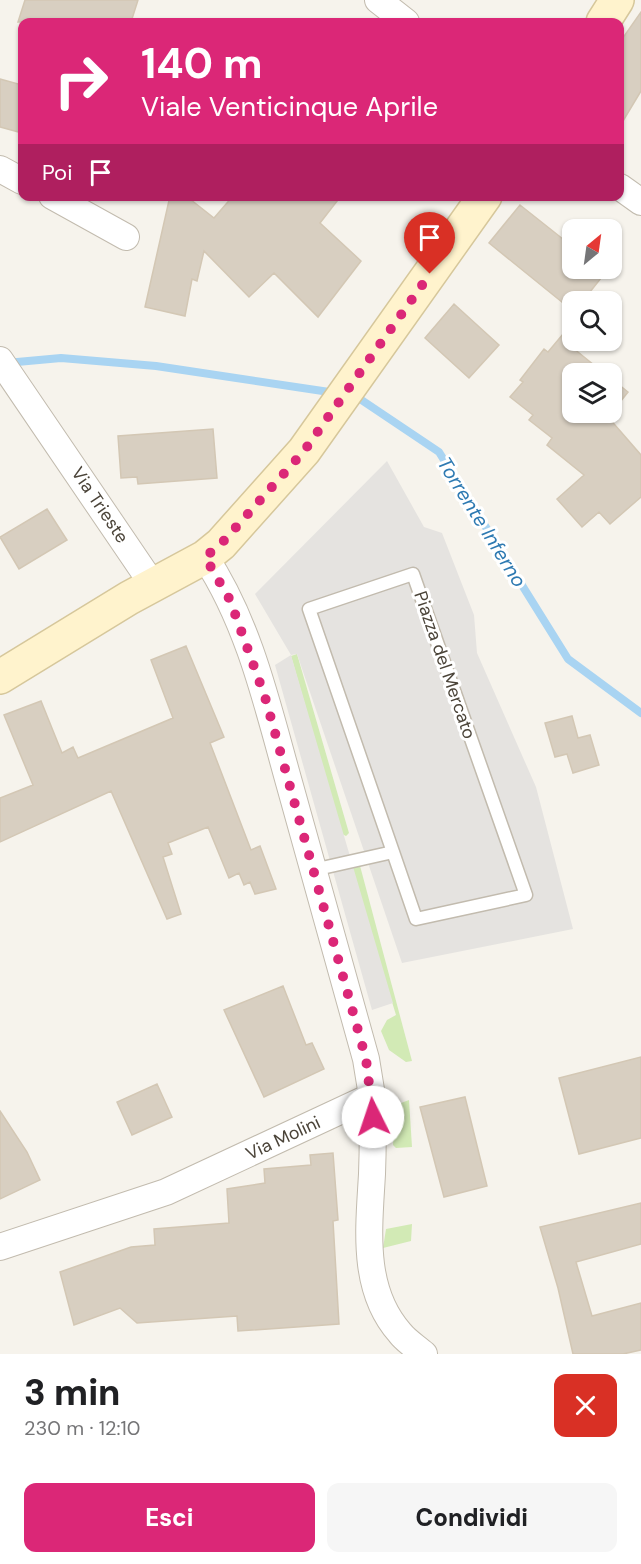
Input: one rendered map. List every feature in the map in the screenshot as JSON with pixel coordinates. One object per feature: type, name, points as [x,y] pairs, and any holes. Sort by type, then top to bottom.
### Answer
[{"type":"main road","points":[[606,18],[617,0]]},
{"type":"main road","points":[[0,677],[153,585],[205,557],[221,544],[304,451],[481,201]]},
{"type":"street","points":[[378,0],[401,18]]},
{"type":"street","points":[[0,170],[18,179]]},
{"type":"street","points":[[624,190],[641,202]]},
{"type":"street","points":[[61,201],[126,237]]},
{"type":"street","name":"Via Trieste","points":[[0,360],[153,585]]},
{"type":"street","points":[[205,557],[225,587],[265,697],[366,1059],[372,1096],[373,1138],[369,1248],[371,1274],[382,1305],[399,1333],[424,1354]]},
{"type":"street","name":"Via Molini","points":[[0,1248],[166,1192],[372,1096]]},
{"type":"lane","name":"Piazza del Mercato","points":[[413,574],[526,895],[416,919],[393,852],[309,609],[413,574]]},
{"type":"lane","points":[[313,870],[393,852]]},
{"type":"green space","points":[[297,654],[349,833],[346,836],[342,834],[291,656]]},
{"type":"green space","points":[[359,862],[412,1061],[406,1062],[389,1050],[381,1031],[387,1020],[396,1015],[350,864]]},
{"type":"green space","points":[[409,1100],[412,1147],[396,1148],[393,1145],[395,1109],[401,1103]]},
{"type":"green space","points":[[412,1224],[411,1241],[383,1248],[386,1229]]},
{"type":"shaded area","points":[[387,461],[424,527],[442,533],[474,615],[477,653],[536,787],[573,929],[402,963],[297,654],[291,655],[255,594]]},
{"type":"shaded area","points":[[291,655],[393,1003],[372,1010],[275,665]]},
{"type":"building","points":[[25,0],[138,0],[132,18],[19,18]]},
{"type":"building","points":[[641,12],[641,91],[624,119],[624,36]]},
{"type":"building","points":[[0,79],[18,84],[18,132],[0,127]]},
{"type":"building","points":[[169,201],[192,201],[214,218],[229,201],[337,201],[320,223],[361,261],[318,317],[274,273],[249,297],[204,251],[197,281],[192,279],[185,316],[145,307]]},
{"type":"building","points":[[520,205],[562,238],[562,279],[600,279],[591,291],[562,291],[562,302],[489,243]]},
{"type":"building","points":[[454,304],[499,345],[469,378],[425,338]]},
{"type":"building","points":[[562,335],[562,351],[577,351],[591,363],[562,363],[562,423],[613,423],[641,455],[641,497],[610,524],[599,512],[582,527],[557,499],[584,475],[547,445],[552,438],[529,420],[533,415],[510,397],[523,382],[520,380],[544,349],[548,352]]},
{"type":"building","points":[[622,387],[628,392],[622,400]]},
{"type":"building","points":[[213,429],[217,478],[138,484],[137,477],[121,478],[118,436]]},
{"type":"building","points":[[47,509],[67,540],[19,569],[0,537]]},
{"type":"building","points":[[186,646],[224,737],[210,743],[251,850],[260,846],[276,889],[255,894],[250,882],[244,885],[239,873],[229,878],[208,827],[168,843],[172,854],[163,857],[181,914],[167,919],[111,791],[0,842],[0,798],[33,785],[4,715],[41,701],[62,753],[73,747],[78,758],[173,718],[151,660]]},
{"type":"building","points":[[572,716],[578,738],[590,735],[599,765],[573,773],[567,754],[555,757],[545,723]]},
{"type":"building","points":[[283,986],[306,1045],[312,1043],[324,1069],[264,1097],[224,1010]]},
{"type":"building","points":[[641,1057],[641,1138],[579,1154],[559,1078]]},
{"type":"building","points":[[157,1084],[172,1117],[132,1135],[117,1102]]},
{"type":"building","points":[[465,1097],[487,1186],[444,1197],[420,1107]]},
{"type":"building","points":[[0,1111],[27,1152],[40,1180],[0,1199]]},
{"type":"building","points":[[333,1153],[338,1220],[333,1221],[339,1324],[238,1331],[237,1316],[137,1323],[120,1308],[74,1325],[60,1272],[131,1247],[155,1245],[154,1229],[229,1223],[227,1189],[265,1183],[264,1169],[311,1165],[310,1155]]},
{"type":"building","points":[[641,1203],[641,1244],[576,1262],[592,1316],[641,1303],[641,1350],[623,1354],[573,1354],[558,1288],[540,1227]]},
{"type":"waterway","name":"Torrente Inferno","points":[[6,363],[61,358],[156,366],[336,393]]},
{"type":"waterway","name":"Torrente Inferno","points":[[352,396],[357,397],[439,452],[568,659],[641,713]]},
{"type":"route","points":[[373,1117],[366,1059],[265,697],[236,612],[225,587],[205,557],[221,544],[304,451],[430,274]]}]
